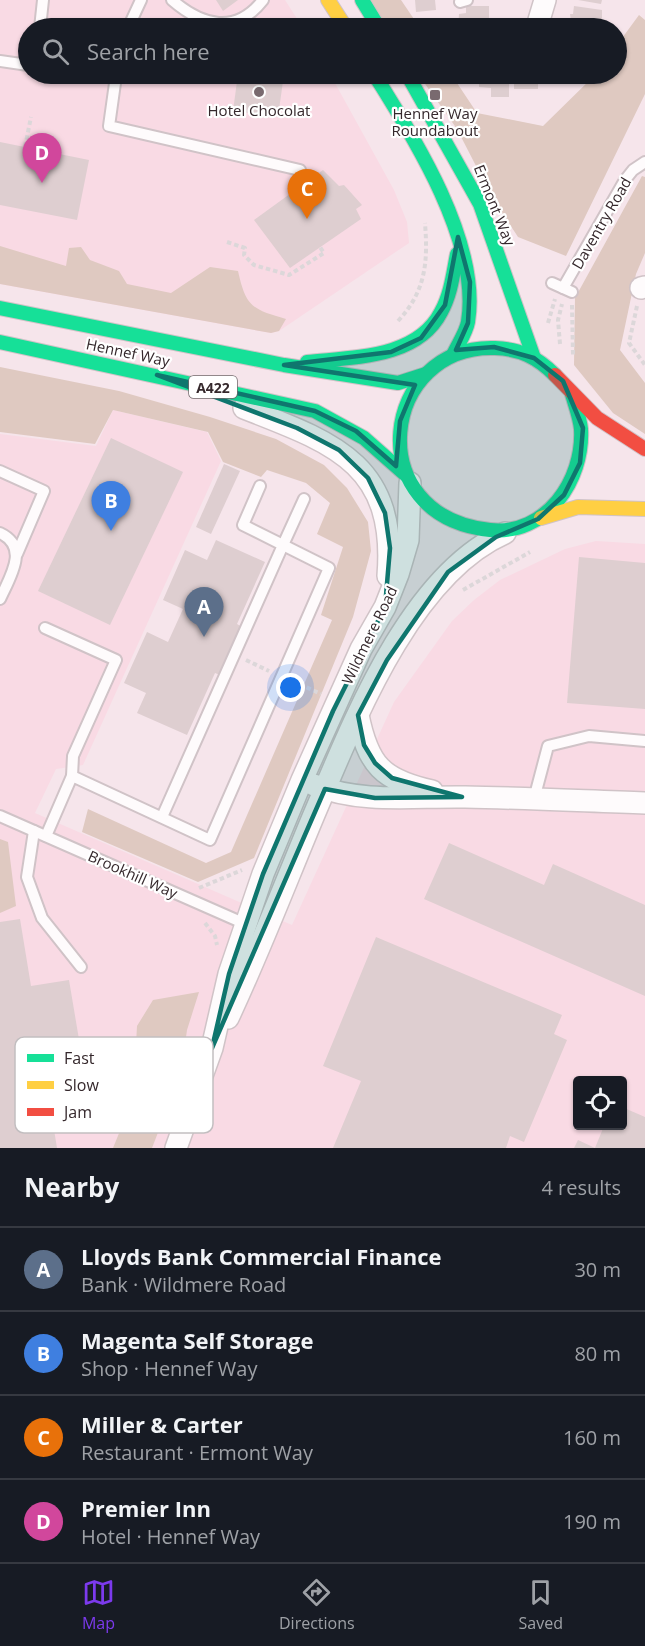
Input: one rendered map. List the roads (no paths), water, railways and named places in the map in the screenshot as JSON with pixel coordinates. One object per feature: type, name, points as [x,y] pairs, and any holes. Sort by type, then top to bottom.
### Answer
[{"type":"main road","points":[[328,0],[340,18]]},
{"type":"main road","points":[[362,0],[373,18]]},
{"type":"main road","points":[[380,84],[407,126],[459,237],[470,282],[468,323],[453,355]]},
{"type":"main road","name":"Ermont Way","points":[[413,84],[464,170],[480,204],[534,358]]},
{"type":"main road","points":[[284,365],[391,352],[422,338],[440,318],[445,305],[454,274],[459,237]]},
{"type":"main road","name":"Hennef Way","points":[[0,308],[284,365],[398,383],[426,374]]},
{"type":"main road","name":"Hennef Way","points":[[0,342],[293,405],[336,420],[373,443],[408,479]]},
{"type":"main road","points":[[645,449],[606,425],[572,394],[550,368],[515,350],[494,347],[473,348],[453,355],[426,374],[405,404],[400,421],[400,449],[408,479],[432,510],[456,524],[481,531],[517,528],[578,507],[645,508]]},
{"type":"main road","points":[[538,519],[564,495],[580,463],[583,428],[572,394]]},
{"type":"street","points":[[157,375],[320,439],[355,463],[368,478],[385,513],[390,548],[385,607]]},
{"type":"street","name":"Wildmere Road","points":[[213,1043],[219,1011],[245,924],[302,780],[361,649],[385,607],[408,540],[408,479]]},
{"type":"street","name":"Wildmere Road","points":[[213,1046],[237,998],[342,747],[387,660],[436,585],[479,547],[517,528]]},
{"type":"street","points":[[358,715],[364,745],[375,763],[392,778],[419,788],[462,797]]},
{"type":"street","points":[[302,780],[325,789],[375,798],[462,797],[645,803]]},
{"type":"street","name":"Wildmere Road","points":[[176,1148],[181,1133]]},
{"type":"lane","points":[[41,18],[43,0]]},
{"type":"lane","points":[[133,18],[141,0]]},
{"type":"lane","points":[[172,0],[187,14],[199,18]]},
{"type":"lane","points":[[243,18],[252,14],[263,0]]},
{"type":"lane","points":[[0,61],[18,64]]},
{"type":"lane","points":[[115,84],[109,126],[300,170]]},
{"type":"lane","name":"Daventry Road","points":[[563,288],[625,180],[633,170],[645,162]]},
{"type":"lane","points":[[0,471],[44,492],[0,599]]},
{"type":"lane","points":[[72,776],[210,840],[329,568],[243,525],[260,486]]},
{"type":"lane","points":[[162,817],[304,499]]},
{"type":"lane","points":[[0,533],[9,537],[17,554]]},
{"type":"lane","points":[[45,628],[116,660],[73,756],[72,776],[46,836]]},
{"type":"lane","points":[[534,799],[548,746],[589,736],[645,741]]},
{"type":"lane","name":"Brookhill Way","points":[[0,816],[265,932]]},
{"type":"lane","points":[[34,831],[27,877],[42,918],[81,967]]},
{"type":"place","name":"Hotel Chocolat","points":[[259,92]]},
{"type":"place","name":"Hennef Way Roundabout","points":[[435,95]]},
{"type":"place","name":"Premier Inn","points":[[42,183]]},
{"type":"place","name":"Miller & Carter","points":[[307,219]]},
{"type":"place","name":"Magenta Self Storage","points":[[111,531]]},
{"type":"place","name":"Lloyds Bank Commercial Finance","points":[[204,637]]}]
